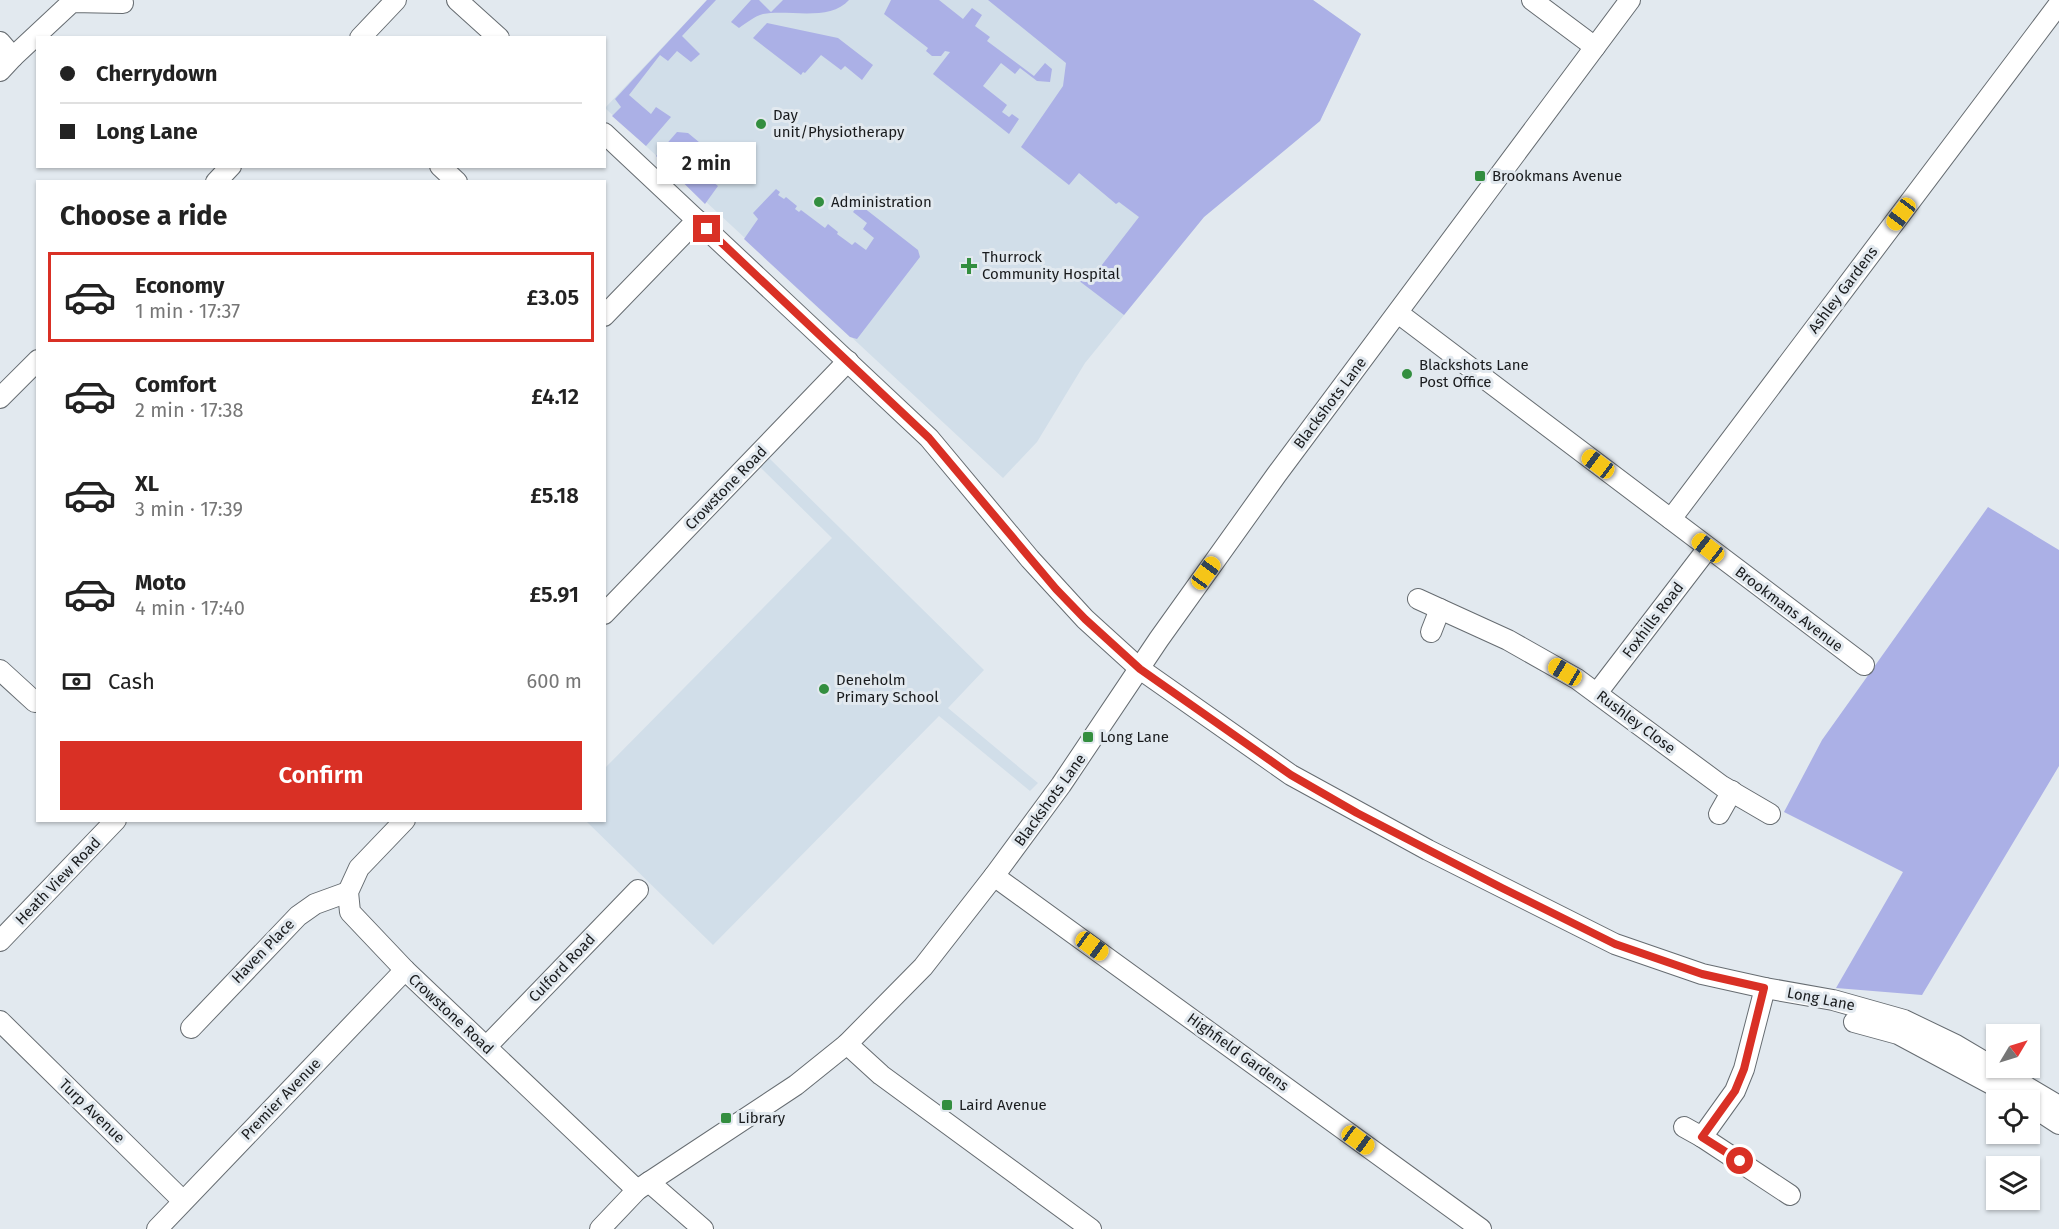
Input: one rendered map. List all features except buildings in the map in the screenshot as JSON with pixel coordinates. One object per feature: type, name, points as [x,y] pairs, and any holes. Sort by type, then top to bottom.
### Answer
[{"type":"street","points":[[362,36],[396,0]]},
{"type":"street","points":[[457,0],[497,36]]},
{"type":"street","points":[[1532,0],[1595,46]]},
{"type":"street","name":"Blackshots Lane","points":[[600,1229],[643,1186],[796,1085],[847,1044],[923,967],[1061,785],[1159,639],[1277,474],[1630,0]]},
{"type":"street","points":[[36,36],[72,2],[123,3]]},
{"type":"street","name":"Ashley Gardens","points":[[1671,519],[2059,4]]},
{"type":"street","points":[[0,42],[7,64],[36,36]]},
{"type":"street","name":"Long Lane","points":[[606,135],[929,438],[1056,589],[1085,619],[1140,669],[1291,775],[1459,866],[1615,944],[1702,974],[1833,1000],[1901,1027],[1956,1045],[2009,1085],[2049,1110]]},
{"type":"street","points":[[218,180],[229,168]]},
{"type":"street","points":[[442,168],[455,180]]},
{"type":"street","points":[[606,314],[697,220]]},
{"type":"street","name":"Brookmans Avenue","points":[[1398,313],[1864,665]]},
{"type":"street","name":"Crowstone Road","points":[[606,612],[848,361]]},
{"type":"street","points":[[0,397],[36,362]]},
{"type":"street","name":"Foxhills Road","points":[[1597,693],[1708,548]]},
{"type":"street","name":"Rushley Close","points":[[1418,599],[1508,640],[1558,668],[1597,693],[1732,791],[1770,814]]},
{"type":"street","points":[[1431,632],[1440,609]]},
{"type":"street","points":[[0,670],[35,702]]},
{"type":"street","points":[[1719,813],[1732,791]]},
{"type":"street","name":"Heath View Road","points":[[0,941],[114,822]]},
{"type":"street","points":[[348,892],[359,868],[403,822]]},
{"type":"street","name":"Highfield Gardens","points":[[994,876],[1481,1229]]},
{"type":"street","name":"Culford Road","points":[[487,1046],[638,890]]},
{"type":"street","name":"Crowstone Road","points":[[348,892],[350,912],[405,970],[643,1186],[703,1229]]},
{"type":"street","name":"Haven Place","points":[[191,1028],[298,916],[315,904],[348,892]]},
{"type":"street","name":"Premier Avenue","points":[[157,1229],[405,970]]},
{"type":"street","points":[[1702,1137],[1735,1091],[1744,1069],[1764,988]]},
{"type":"street","name":"Turp Avenue","points":[[0,1021],[183,1201]]},
{"type":"street","points":[[1854,1022],[1901,1027]]},
{"type":"street","points":[[847,1044],[881,1075],[1091,1229]]},
{"type":"street","points":[[2009,1085],[2013,1090]]},
{"type":"street","points":[[1684,1127],[1790,1195]]},
{"type":"shaded area","name":"Thurrock Community Hospital","points":[[707,0],[1313,0],[1361,34],[1320,121],[1204,217],[1085,363],[1037,442],[1003,478],[606,107]]},
{"type":"shaded area","points":[[707,0],[716,0],[682,36],[700,54],[691,62],[677,51],[668,61],[660,55],[629,95],[651,114],[656,107],[671,117],[646,146],[612,116],[621,107],[615,99]]},
{"type":"shaded area","points":[[751,0],[759,0],[771,12],[783,0],[849,0],[841,7],[820,13],[763,14],[739,28],[731,22]]},
{"type":"shaded area","points":[[891,0],[939,0],[963,19],[972,8],[982,15],[975,26],[990,37],[987,41],[1034,76],[1045,63],[1052,69],[1050,82],[1037,81],[1020,68],[1015,74],[1001,63],[983,86],[1007,105],[1002,112],[1009,117],[1012,114],[1019,119],[1009,134],[933,74],[950,52],[945,51],[941,56],[932,56],[926,51],[928,48],[884,14]]},
{"type":"shaded area","points":[[988,0],[1313,0],[1361,34],[1320,121],[1204,217],[1124,315],[1078,280],[1083,274],[1091,279],[1139,217],[1119,202],[1116,204],[1079,173],[1069,185],[1021,147],[1063,86],[1066,63]]},
{"type":"shaded area","points":[[767,23],[838,38],[873,65],[862,80],[845,66],[841,70],[821,55],[801,75],[753,38]]},
{"type":"shaded area","points":[[677,132],[688,133],[711,152],[711,161],[696,149],[686,161],[718,186],[705,204],[656,156]]},
{"type":"shaded area","points":[[776,189],[780,192],[778,195],[784,199],[786,197],[797,206],[795,209],[799,212],[801,210],[825,228],[828,224],[852,245],[855,242],[866,250],[874,238],[863,229],[867,223],[853,212],[859,204],[918,250],[920,257],[857,339],[850,337],[744,239],[758,219],[753,213]]},
{"type":"shaded area","name":"Deneholm Primary School","points":[[769,458],[984,670],[948,708],[1038,783],[1030,791],[939,716],[713,945],[587,822],[606,822],[606,767],[832,538],[760,467]]},
{"type":"shaded area","points":[[1988,507],[2059,550],[2059,766],[1922,995],[1836,988],[1903,872],[1784,812],[1822,740]]},
{"type":"place","name":"Day unit/Physiotherapy","points":[[761,124]]},
{"type":"place","name":"Brookmans Avenue","points":[[1480,176]]},
{"type":"place","name":"Administration","points":[[819,202]]},
{"type":"place","name":"Thurrock Community Hospital","points":[[969,266]]},
{"type":"place","name":"Blackshots Lane Post Office","points":[[1407,374]]},
{"type":"place","name":"Deneholm Primary School","points":[[824,689]]},
{"type":"place","name":"Long Lane","points":[[1088,737]]},
{"type":"place","name":"Laird Avenue","points":[[947,1105]]},
{"type":"place","name":"Library","points":[[726,1118]]},
{"type":"route","points":[[707,229],[929,438],[1056,589],[1140,669],[1291,775],[1357,813],[1502,888],[1615,944],[1702,974],[1764,988],[1744,1069],[1735,1091],[1702,1137],[1740,1161]]}]
